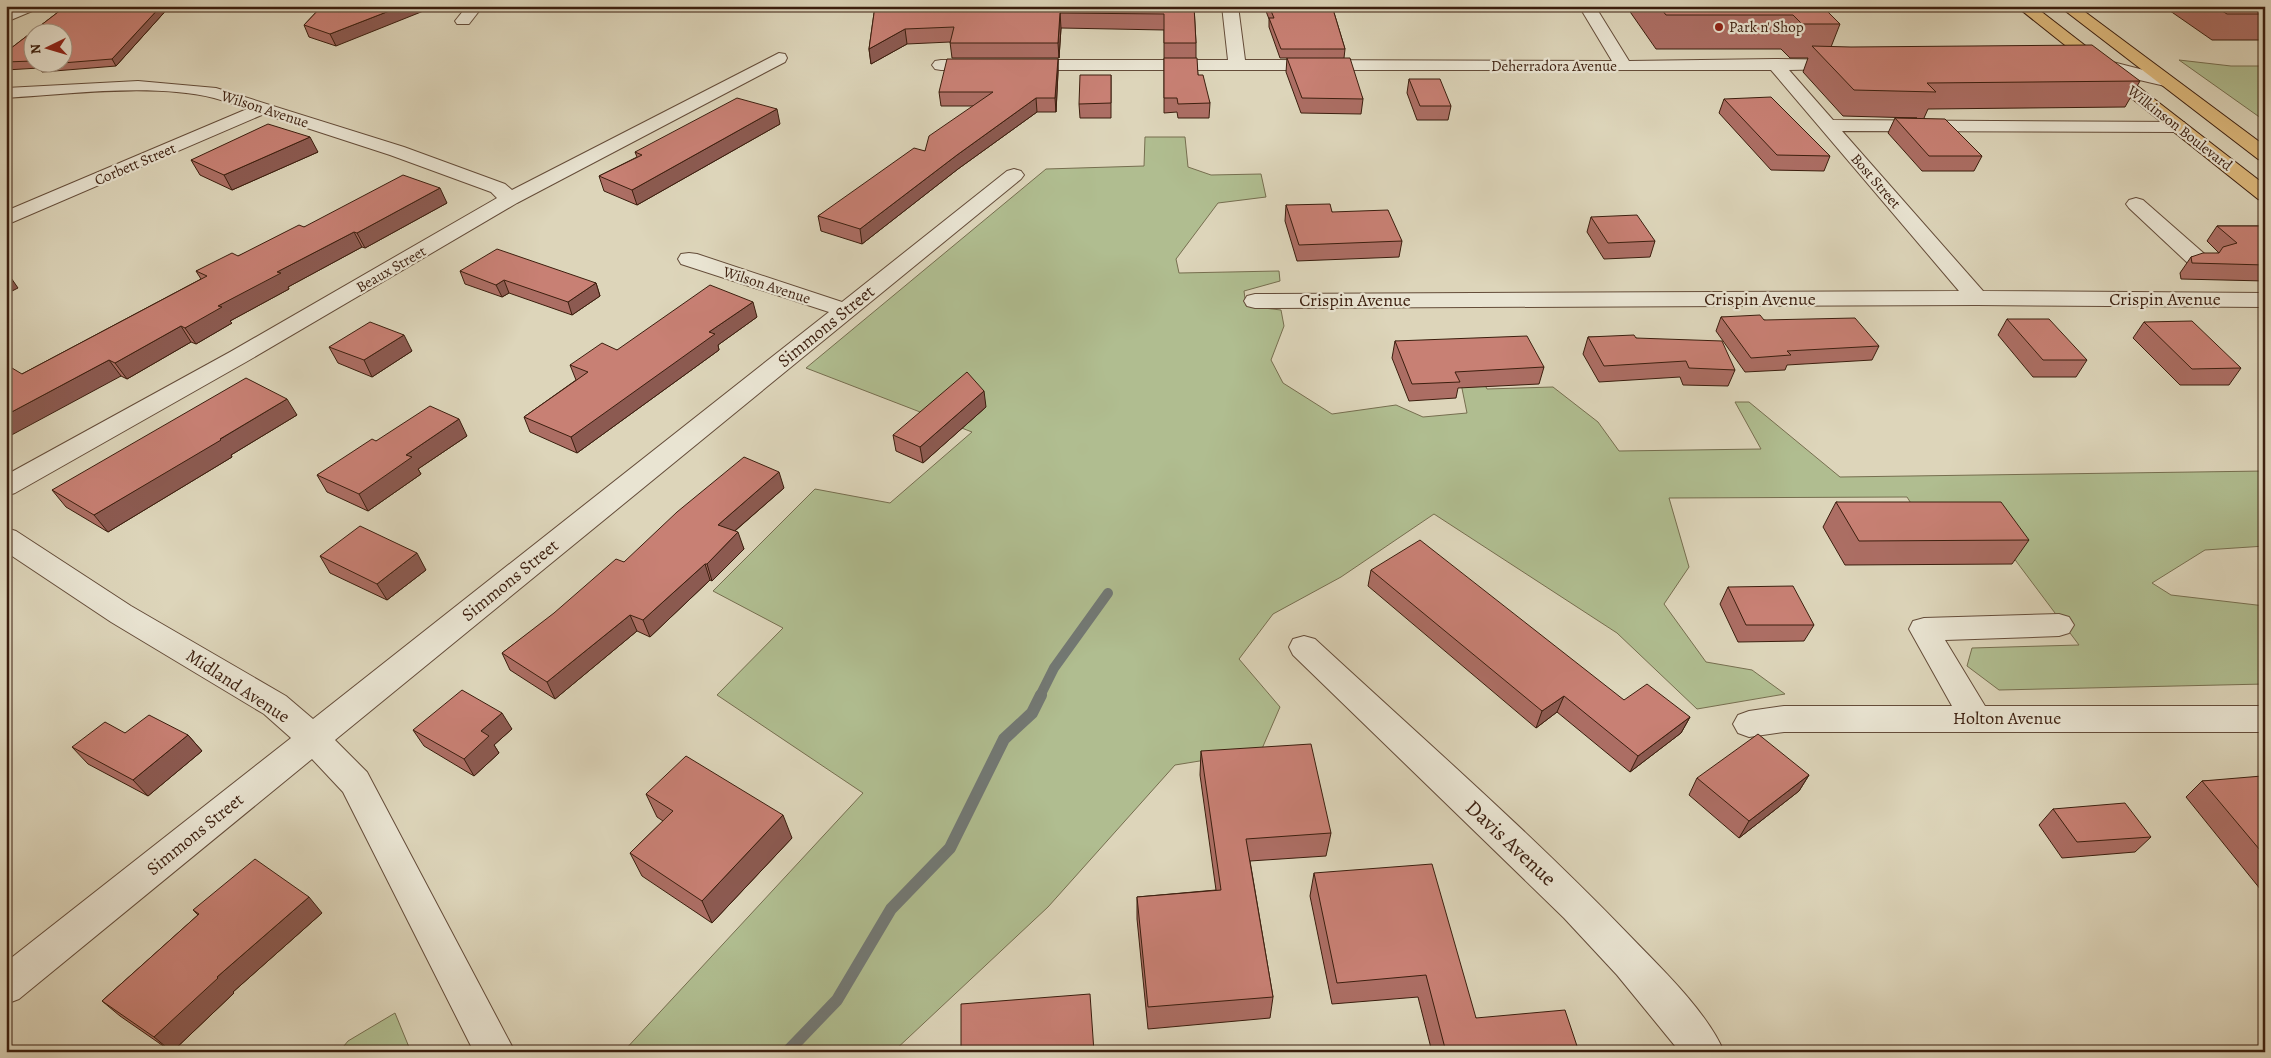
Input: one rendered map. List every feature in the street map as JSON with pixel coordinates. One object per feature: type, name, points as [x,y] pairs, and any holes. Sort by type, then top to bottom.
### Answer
[{"type":"main road","name":"Wilkinson Boulevard","points":[[2024,6],[2265,195]]},
{"type":"main road","name":"Wilkinson Boulevard","points":[[2067,6],[2265,155]]},
{"type":"street","points":[[6,17],[31,6]]},
{"type":"street","points":[[463,21],[475,6]]},
{"type":"street","points":[[1230,6],[1237,65]]},
{"type":"street","points":[[1587,6],[1624,66]]},
{"type":"street","name":"Beaux Street","points":[[6,487],[229,362],[510,199],[779,58]]},
{"type":"street","points":[[2072,63],[2097,63],[2165,81]]},
{"type":"street","name":"Bost Street","points":[[1775,64],[1977,298]]},
{"type":"street","name":"Deherradora Avenue","points":[[941,65],[1624,66],[1854,64]]},
{"type":"street","name":"Wilson Avenue","points":[[6,93],[115,85],[153,85],[216,93],[397,151],[498,188],[510,199]]},
{"type":"street","name":"Corbett Street","points":[[6,219],[264,108]]},
{"type":"street","points":[[1828,125],[2177,126]]},
{"type":"street","name":"Simmons Street","points":[[6,986],[1014,175]]},
{"type":"street","points":[[2136,204],[2200,262]]},
{"type":"street","name":"Wilson Avenue","points":[[689,259],[846,310]]},
{"type":"street","name":"Crispin Avenue","points":[[1255,301],[1977,298],[2265,300]]},
{"type":"street","name":"Midland Avenue","points":[[6,538],[121,614],[275,705],[314,738],[355,782],[494,1052]]},
{"type":"street","points":[[1975,718],[1924,629],[2059,625]]},
{"type":"street","name":"Davis Avenue","points":[[1304,647],[1570,899],[1676,1013],[1704,1052]]},
{"type":"street","name":"Holton Avenue","points":[[1749,724],[1784,719],[2265,719]]},
{"type":"green space","points":[[2179,60],[2231,66],[2265,66],[2265,121]]},
{"type":"green space","points":[[1145,137],[1185,137],[1188,167],[1211,175],[1261,174],[1266,197],[1218,203],[1176,259],[1179,273],[1279,271],[1280,281],[1244,291],[1246,306],[1281,310],[1284,326],[1271,360],[1283,383],[1332,414],[1396,405],[1423,417],[1467,413],[1456,359],[1472,359],[1487,389],[1553,387],[1598,422],[1619,451],[1761,449],[1735,402],[1749,402],[1840,477],[2265,471],[2265,546],[2205,550],[2152,583],[2171,595],[2265,606],[2265,684],[1999,690],[1967,666],[1972,648],[2079,645],[1986,521],[1923,522],[1907,497],[1669,498],[1689,567],[1664,604],[1706,662],[1752,670],[1785,694],[1697,709],[1617,633],[1434,514],[1341,577],[1273,614],[1239,659],[1280,707],[1261,751],[1175,765],[1048,907],[893,1052],[623,1052],[863,793],[717,695],[783,628],[713,591],[815,489],[890,503],[972,432],[806,368],[1046,169],[1144,166]]},
{"type":"green space","points":[[395,1013],[411,1052],[339,1052],[348,1041]]},
{"type":"building","points":[[66,6],[161,6],[112,59],[72,62],[72,22],[45,22]]},
{"type":"building","points":[[322,6],[402,6],[330,34],[304,25]]},
{"type":"building","points":[[875,6],[1194,6],[1196,43],[1164,43],[1164,14],[1060,13],[1058,43],[950,43],[954,27],[905,29],[869,49]]},
{"type":"building","points":[[1269,6],[1332,6],[1345,49],[1281,49],[1269,18],[1274,18]]},
{"type":"building","points":[[1659,6],[1822,6],[1840,24],[1802,24],[1793,15],[1666,15]]},
{"type":"building","points":[[2214,6],[2265,6],[2265,14],[2227,14]]},
{"type":"building","points":[[22,40],[22,61],[6,62],[6,52]]},
{"type":"building","points":[[2092,45],[2140,81],[1927,83],[1936,92],[1854,90],[1812,46],[1851,47]]},
{"type":"building","points":[[1164,58],[1197,58],[1198,75],[1203,75],[1210,103],[1178,104],[1177,98],[1164,98]]},
{"type":"building","points":[[1287,58],[1350,58],[1363,99],[1302,98]]},
{"type":"building","points":[[947,59],[1058,59],[1055,98],[1036,98],[860,229],[818,216],[914,148],[925,151],[929,136],[993,92],[939,92]]},
{"type":"building","points":[[1080,75],[1111,75],[1111,103],[1079,104]]},
{"type":"building","points":[[1409,79],[1440,79],[1451,106],[1420,106]]},
{"type":"building","points":[[1771,97],[1830,156],[1777,155],[1724,99]]},
{"type":"building","points":[[737,98],[777,109],[632,190],[599,176],[642,155],[635,152]]},
{"type":"building","points":[[1895,118],[1945,119],[1982,156],[1929,156]]},
{"type":"building","points":[[268,124],[310,137],[224,175],[191,160]]},
{"type":"building","points":[[403,175],[440,188],[357,233],[354,232],[277,272],[281,273],[218,306],[222,307],[185,328],[181,326],[115,363],[109,360],[6,415],[6,371],[12,368],[22,374],[207,276],[196,271],[232,253],[238,256],[299,225],[304,227]]},
{"type":"building","points":[[1330,204],[1332,212],[1388,210],[1402,241],[1299,245],[1286,205]]},
{"type":"building","points":[[1637,215],[1655,241],[1608,243],[1591,217]]},
{"type":"building","points":[[2217,226],[2265,226],[2265,265],[2192,263],[2191,257],[2203,253],[2219,253],[2223,247],[2237,243]]},
{"type":"building","points":[[497,249],[596,283],[568,302],[504,280],[496,285],[460,271]]},
{"type":"building","points":[[710,285],[753,302],[709,332],[715,334],[571,437],[524,417],[588,372],[570,365],[602,343],[617,350]]},
{"type":"building","points":[[1760,315],[1764,320],[1855,318],[1879,346],[1787,351],[1791,355],[1751,358],[1721,317]]},
{"type":"building","points":[[2007,319],[2049,319],[2087,360],[2043,360]]},
{"type":"building","points":[[2192,321],[2241,368],[2192,369],[2144,322]]},
{"type":"building","points":[[370,322],[404,335],[364,360],[329,347]]},
{"type":"building","points":[[1634,335],[1636,338],[1722,341],[1735,370],[1689,368],[1686,361],[1604,366],[1588,337]]},
{"type":"building","points":[[1527,336],[1544,367],[1455,372],[1460,382],[1412,384],[1395,341]]},
{"type":"building","points":[[967,372],[984,391],[920,447],[893,435]]},
{"type":"building","points":[[246,378],[287,399],[94,515],[52,490]]},
{"type":"building","points":[[430,406],[459,419],[406,455],[412,457],[359,494],[317,475],[372,439],[376,441]]},
{"type":"building","points":[[744,457],[779,472],[718,525],[738,532],[707,564],[643,620],[630,615],[547,682],[502,653],[554,613],[616,559],[624,562],[677,512]]},
{"type":"building","points":[[1836,502],[2001,502],[2029,540],[1859,541]]},
{"type":"building","points":[[360,526],[417,553],[377,584],[320,556]]},
{"type":"building","points":[[1420,540],[1624,700],[1647,684],[1690,717],[1638,756],[1564,696],[1542,711],[1371,570]]},
{"type":"building","points":[[1793,586],[1814,625],[1746,625],[1728,587]]},
{"type":"building","points":[[462,690],[502,713],[481,731],[489,736],[464,759],[413,730]]},
{"type":"building","points":[[149,715],[188,735],[133,780],[72,747],[105,722],[125,733]]},
{"type":"building","points":[[1758,734],[1809,775],[1749,821],[1697,778]]},
{"type":"building","points":[[1311,744],[1331,833],[1246,839],[1273,997],[1148,1007],[1137,897],[1221,890],[1201,751]]},
{"type":"building","points":[[686,756],[783,815],[702,901],[630,853],[673,811],[646,794]]},
{"type":"building","points":[[2262,776],[2265,779],[2265,856],[2202,781]]},
{"type":"building","points":[[2125,803],[2151,837],[2077,842],[2053,809]]},
{"type":"building","points":[[255,859],[309,897],[217,977],[154,1037],[102,1001],[199,914],[193,910]]},
{"type":"building","points":[[1432,864],[1476,1018],[1565,1010],[1579,1052],[1446,1052],[1426,975],[1337,983],[1314,873]]},
{"type":"building","points":[[1090,994],[1094,1052],[961,1052],[961,1004]]},
{"type":"waterway","points":[[1040,696],[1054,668],[1108,593]]},
{"type":"waterway","points":[[787,1052],[837,1000],[891,909],[950,848],[1004,739],[1032,713],[1041,695]]},
{"type":"place","name":"Park n' Shop","points":[[1719,27]]}]
